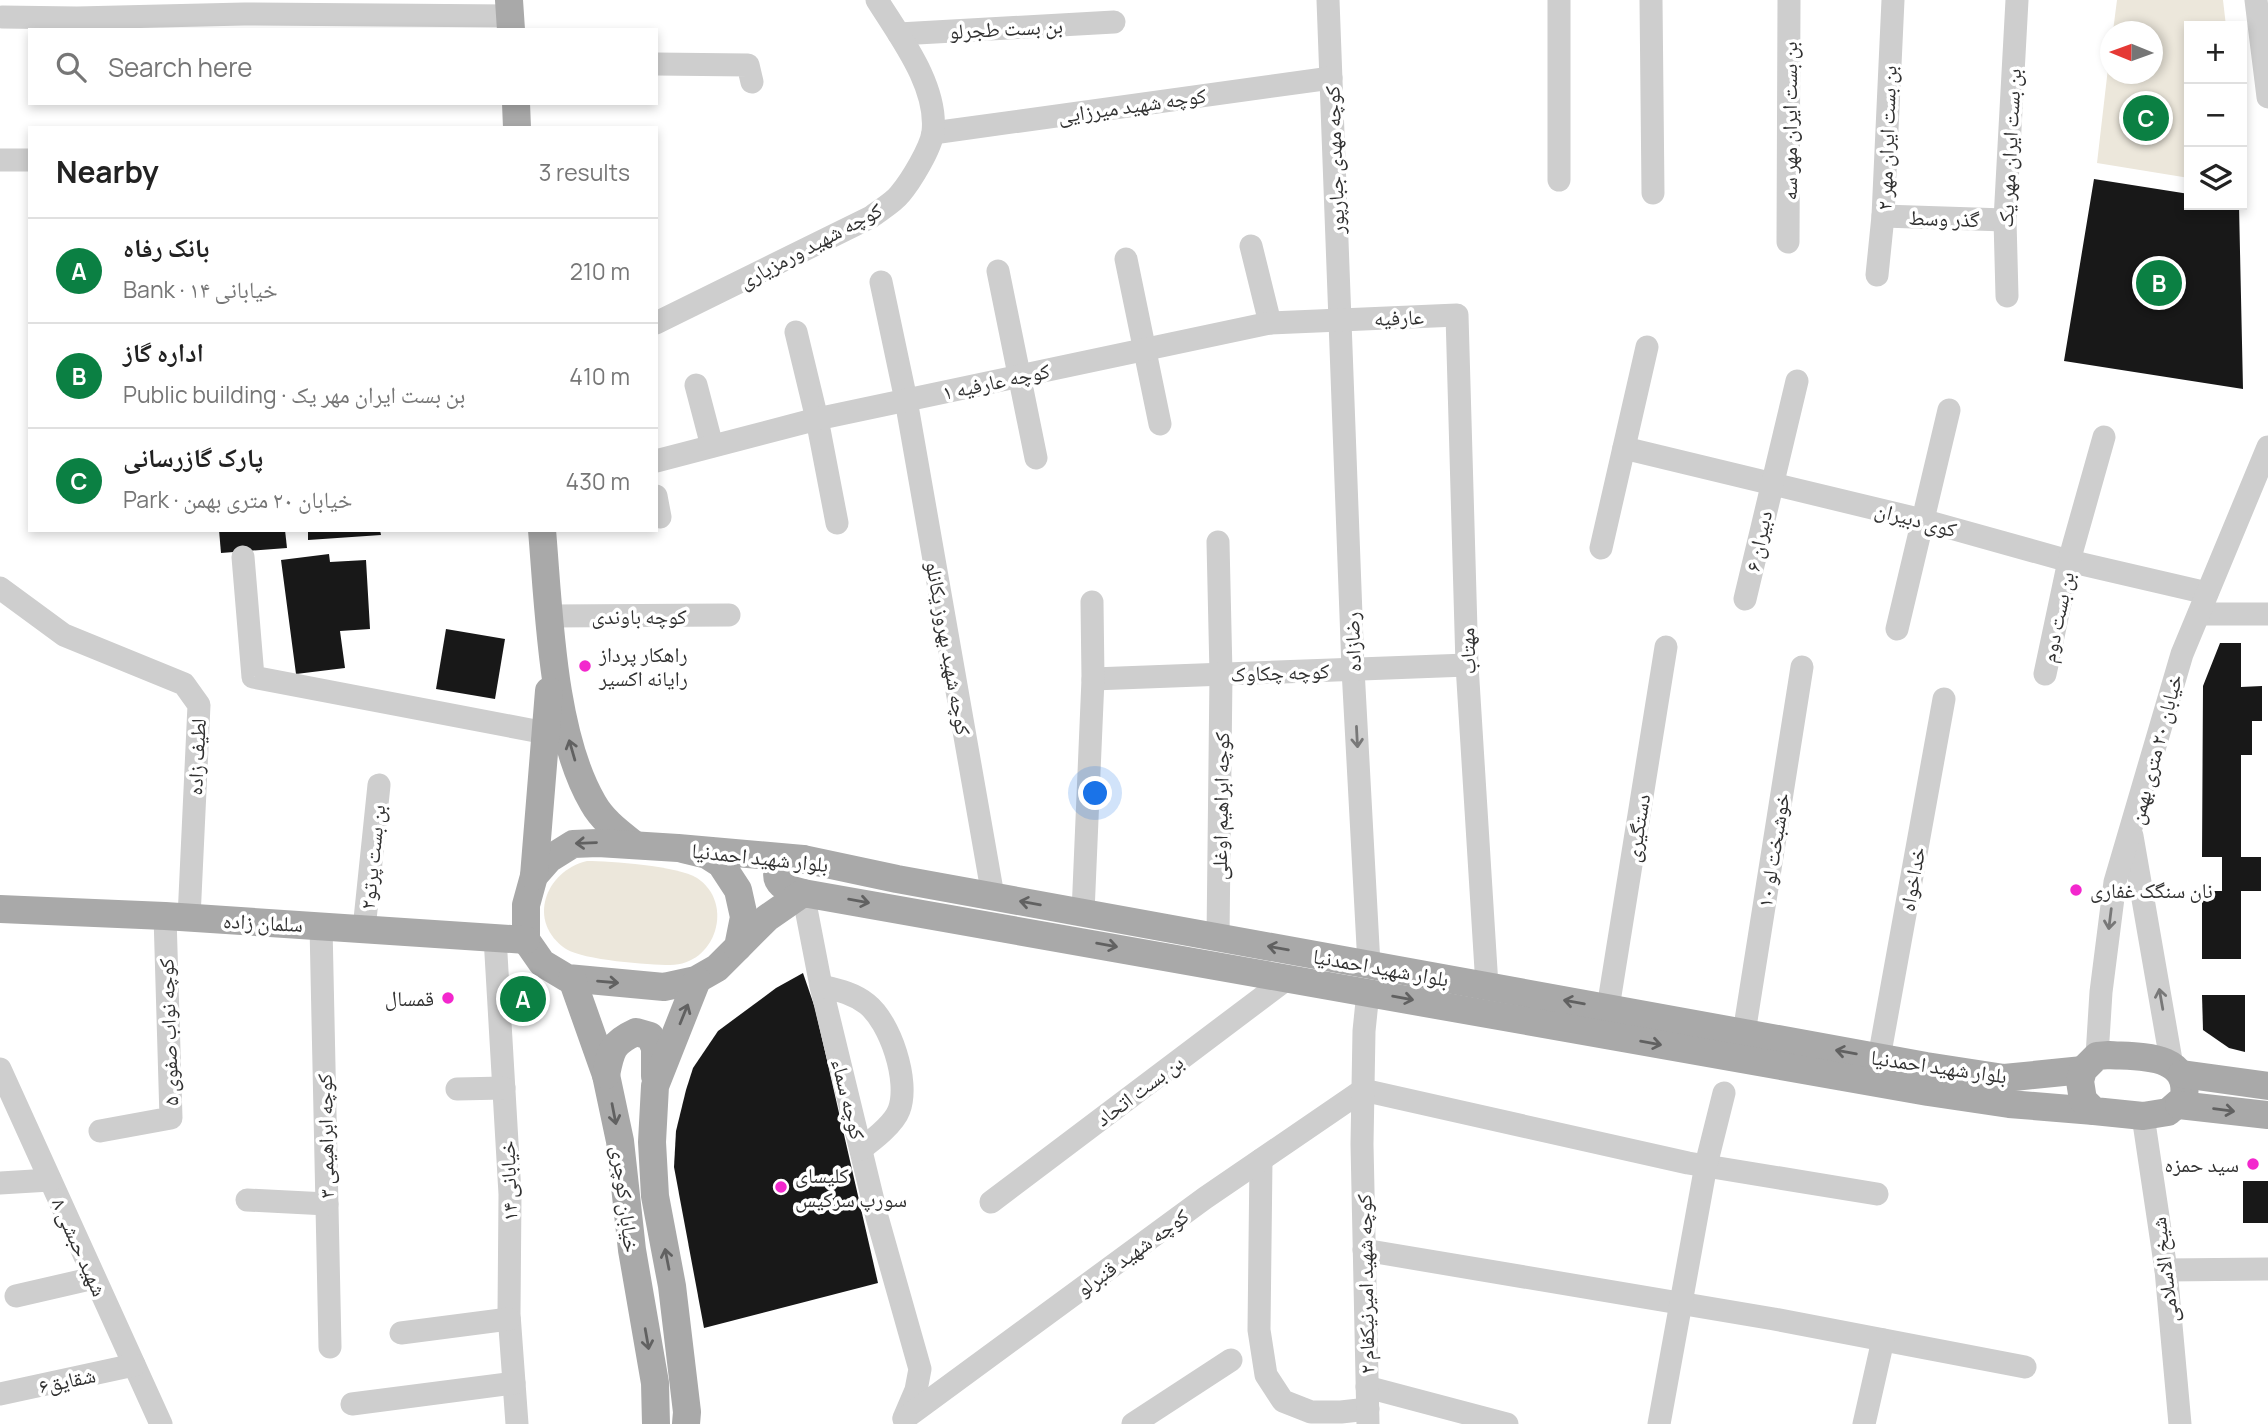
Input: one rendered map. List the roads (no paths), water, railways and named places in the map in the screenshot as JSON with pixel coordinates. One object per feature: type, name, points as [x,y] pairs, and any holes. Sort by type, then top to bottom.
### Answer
[{"type":"main road","points":[[516,105],[517,126]]},
{"type":"main road","points":[[542,532],[550,630],[564,721],[579,774],[594,805],[611,826],[635,845]]},
{"type":"main road","points":[[534,876],[549,859],[573,844],[678,848],[707,855],[721,864],[738,890],[744,917],[738,947],[717,968],[697,980],[664,987],[568,978],[542,963],[526,940],[526,905],[534,876],[546,733],[550,630]]},
{"type":"main road","name":"بلوار شهید احمدنیا","points":[[678,848],[803,859],[1219,938],[1369,979],[1928,1092],[2009,1104],[2143,1116]]},
{"type":"main road","points":[[803,859],[780,864],[776,874],[778,882],[785,889],[803,893]]},
{"type":"main road","name":"بلوار شهید احمدنیا","points":[[738,947],[767,918],[803,893],[1288,978],[1369,979],[1488,986],[1879,1058],[2004,1078],[2144,1057],[2163,1060],[2177,1070]]},
{"type":"main road","name":"سلمان زاده","points":[[0,909],[177,917],[526,940]]},
{"type":"main road","name":"خیابان کوچری","points":[[572,979],[606,1075],[620,1141],[632,1250],[655,1383],[656,1424]]},
{"type":"main road","name":"خیابان کوچری","points":[[686,1424],[687,1412],[672,1286],[655,1196],[652,1142],[655,1086],[697,980]]},
{"type":"main road","points":[[606,1075],[611,1052],[621,1039],[636,1032],[650,1036],[655,1048],[655,1086]]},
{"type":"main road","points":[[2090,1063],[2080,1082],[2083,1100],[2094,1111]]},
{"type":"main road","points":[[2177,1070],[2268,1086]]},
{"type":"main road","points":[[2143,1116],[2168,1112],[2179,1105],[2186,1089],[2177,1070]]},
{"type":"main road","points":[[2179,1105],[2268,1115]]},
{"type":"street","points":[[877,0],[918,65],[931,105],[933,133]]},
{"type":"street","name":"کوچه مهدی جبارپور","points":[[1328,0],[1340,319]]},
{"type":"street","points":[[1559,0],[1559,180]]},
{"type":"street","points":[[1651,0],[1653,193]]},
{"type":"street","name":"بن بست ایران مهر سه","points":[[1788,242],[1789,0]]},
{"type":"street","name":"۲ بن بست ایران مهر","points":[[1877,275],[1883,216],[1893,0]]},
{"type":"street","name":"بن بست ایران مهر یک","points":[[2007,296],[2005,219],[2017,0]]},
{"type":"street","points":[[2256,0],[2268,97]]},
{"type":"street","points":[[2,17],[77,18],[244,7],[510,15]]},
{"type":"street","name":"بن بست طجرلو","points":[[899,34],[1114,22]]},
{"type":"street","points":[[658,64],[748,65],[752,82]]},
{"type":"street","name":"کوچه شهید میرزایی","points":[[933,133],[1331,78]]},
{"type":"street","name":"کوچه شهید ورمزیاری","points":[[658,323],[871,217],[900,195],[917,169],[933,133]]},
{"type":"street","points":[[0,160],[28,160]]},
{"type":"street","name":"گذر وسط","points":[[1883,216],[2005,219]]},
{"type":"street","points":[[1251,246],[1270,323]]},
{"type":"street","points":[[1126,259],[1160,424]]},
{"type":"street","points":[[998,271],[1036,458]]},
{"type":"street","name":"کوچه شهید بهروز یکانلو","points":[[881,282],[906,400],[993,896]]},
{"type":"street","name":"عارفیه","points":[[1340,319],[1457,315]]},
{"type":"street","name":"مهتاب","points":[[1457,315],[1466,665],[1488,986]]},
{"type":"street","name":"کوچه عارفیه ۱","points":[[658,460],[817,419],[1270,323],[1340,319]]},
{"type":"street","name":"رضازاده","points":[[1340,319],[1353,669],[1369,979],[1364,1031],[1363,1090]]},
{"type":"street","points":[[796,332],[817,419],[837,523]]},
{"type":"street","points":[[1601,548],[1647,347]]},
{"type":"street","name":"دبیران ۶","points":[[1745,599],[1797,381]]},
{"type":"street","points":[[696,385],[712,446]]},
{"type":"street","points":[[1897,629],[1949,410]]},
{"type":"street","name":"بن بست دوم","points":[[2045,674],[2069,561],[2104,437]]},
{"type":"street","name":"خیابان ۲۰ متری بهمن","points":[[2177,1070],[2131,829],[2182,654],[2268,447]]},
{"type":"street","name":"کوی دبیران","points":[[1624,448],[1922,520],[2069,561],[2203,604],[2268,614]]},
{"type":"street","name":"کوچه ابراهیم اوغلی","points":[[1218,542],[1222,674],[1219,938]]},
{"type":"street","points":[[243,556],[253,677],[546,733]]},
{"type":"street","name":"لطیف زاده","points":[[0,588],[64,635],[184,684],[198,705],[177,917]]},
{"type":"street","points":[[1083,913],[1093,679],[1092,603]]},
{"type":"street","name":"کوچه باوندی","points":[[550,630],[729,615]]},
{"type":"street","name":"دستگیری","points":[[1608,1008],[1666,647]]},
{"type":"street","name":"کوچه چکاوک","points":[[1093,679],[1466,665]]},
{"type":"street","name":"خوشبخت لو ۱۰","points":[[1744,1033],[1802,667]]},
{"type":"street","name":"خداخواه","points":[[1879,1058],[1944,699]]},
{"type":"street","name":"بن بست پرتو۲","points":[[364,929],[379,785]]},
{"type":"street","points":[[2090,1063],[2115,882],[2131,829]]},
{"type":"street","name":"کوچه سماء","points":[[803,893],[821,986],[877,1217],[920,1369],[916,1390],[903,1421]]},
{"type":"street","name":"کوچه نواب صفوی ۵","points":[[100,1131],[170,1118],[177,917]]},
{"type":"street","name":"کوچه ابراهیمی ۳","points":[[321,926],[330,1347]]},
{"type":"street","name":"خیابانی ۱۴","points":[[495,937],[510,1194],[509,1319],[517,1424]]},
{"type":"street","name":"بن بست اتحاد","points":[[991,1202],[1288,978]]},
{"type":"street","points":[[821,986],[849,993],[869,1005],[890,1035],[903,1081],[899,1111],[880,1134],[862,1149]]},
{"type":"street","name":"شهید حبشی ۸","points":[[0,1069],[161,1424]]},
{"type":"street","points":[[457,1089],[504,1088]]},
{"type":"street","points":[[1363,1090],[1688,1163],[1877,1194]]},
{"type":"street","name":"کوچه شهید امیرنیکفام ۲","points":[[1363,1090],[1368,1407]]},
{"type":"street","name":"کوچه شهید قنبرلو","points":[[903,1421],[1261,1160],[1363,1090]]},
{"type":"street","points":[[1659,1424],[1706,1165],[1724,1093]]},
{"type":"street","name":"شیخ الاسلامی","points":[[2143,1116],[2166,1270],[2180,1424]]},
{"type":"street","points":[[1261,1160],[1259,1330],[1266,1374],[1283,1401],[1311,1412],[1341,1412],[1368,1407],[1507,1424]]},
{"type":"street","points":[[0,1183],[50,1180]]},
{"type":"street","points":[[247,1200],[327,1205]]},
{"type":"street","points":[[1364,1250],[1679,1303],[2025,1367]]},
{"type":"street","points":[[2166,1270],[2268,1269]]},
{"type":"street","points":[[16,1296],[94,1278]]},
{"type":"street","points":[[401,1333],[509,1319]]},
{"type":"street","points":[[1864,1424],[1883,1340]]},
{"type":"street","points":[[1133,1424],[1231,1360]]},
{"type":"street","name":"شقایق۶","points":[[0,1394],[134,1365]]},
{"type":"street","points":[[352,1404],[514,1383]]},
{"type":"place","name":"پارک گازرسانی","points":[[2146,118]]},
{"type":"place","name":"اداره گاز","points":[[2159,283]]},
{"type":"place","name":"راهکار پرداز رایانه اکسیر","points":[[585,666]]},
{"type":"place","name":"نان سنگک غفاری","points":[[2076,890]]},
{"type":"place","name":"قمسال","points":[[448,998]]},
{"type":"place","name":"بانک رفاه","points":[[523,999]]},
{"type":"place","name":"سید حمزه","points":[[2253,1164]]},
{"type":"place","name":"کلیسای سورپ سرکیس","points":[[781,1187]]}]
